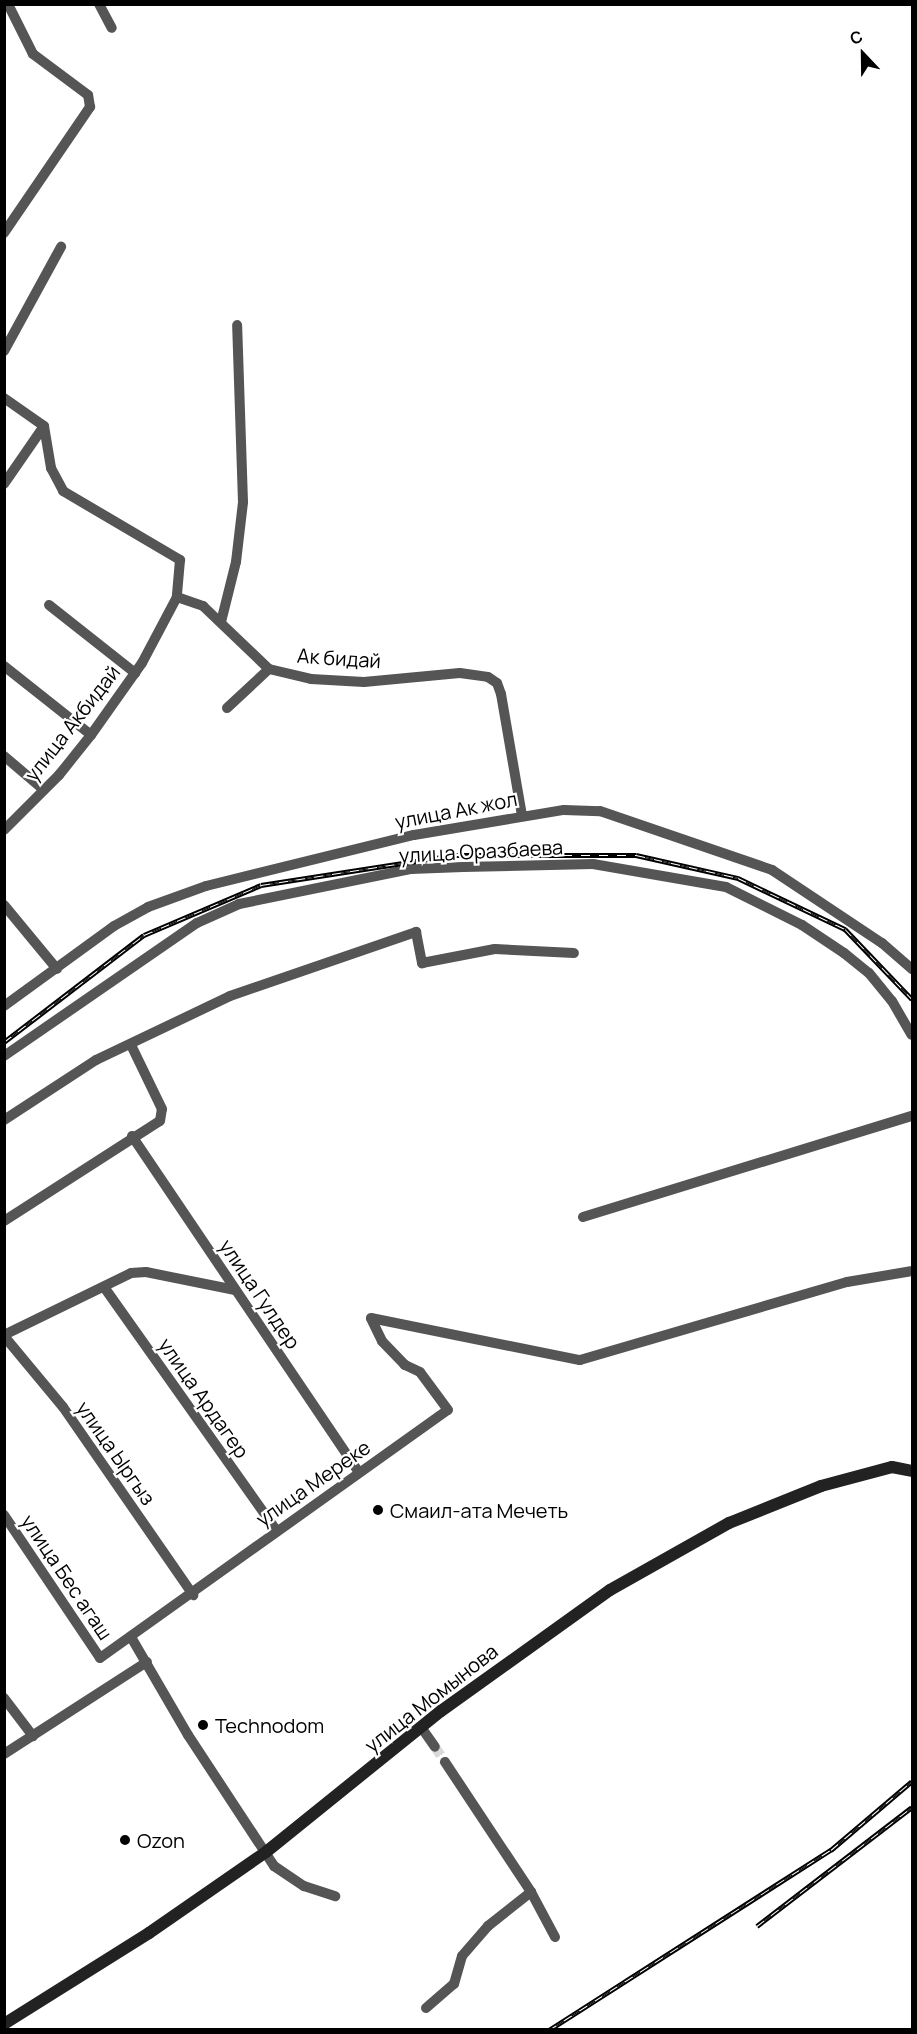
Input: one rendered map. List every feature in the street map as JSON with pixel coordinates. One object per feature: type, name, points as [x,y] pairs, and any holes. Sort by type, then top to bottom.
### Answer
[{"type":"main road","name":"улица Момынова","points":[[4,2024],[149,1933],[266,1852],[421,1727],[610,1590],[729,1523],[820,1486],[892,1467],[912,1472]]},
{"type":"street","points":[[4,233],[90,107],[88,95],[33,54],[8,4]]},
{"type":"street","points":[[99,4],[112,28]]},
{"type":"street","points":[[4,351],[61,247]]},
{"type":"street","points":[[221,622],[236,562],[243,502],[237,325]]},
{"type":"street","points":[[4,398],[44,426],[51,468],[63,491],[177,556],[181,567],[177,597]]},
{"type":"street","points":[[4,484],[44,426]]},
{"type":"street","name":"Ак бидай","points":[[177,597],[203,606],[269,669],[311,679],[364,682],[460,673],[488,677],[497,683],[501,694],[522,815]]},
{"type":"street","name":"улица Акбидай","points":[[4,830],[44,790],[91,735],[142,663],[177,597]]},
{"type":"street","points":[[49,605],[135,673]]},
{"type":"street","points":[[4,666],[91,735]]},
{"type":"street","points":[[227,708],[269,669]]},
{"type":"street","points":[[4,756],[44,790]]},
{"type":"street","name":"улица Ак жол","points":[[4,1006],[114,926],[148,907],[206,886],[414,835],[522,815],[564,810],[600,811],[772,870],[882,943],[912,969]]},
{"type":"street","name":"улица Оразбаева","points":[[4,1056],[197,923],[239,904],[411,869],[498,866],[594,864],[726,887],[802,925],[844,953],[869,973],[892,1001],[912,1035]]},
{"type":"street","points":[[4,905],[57,969]]},
{"type":"street","points":[[4,1120],[96,1060],[230,996],[416,932],[422,963],[495,949],[574,953]]},
{"type":"street","points":[[4,1221],[132,1136],[160,1121],[162,1108],[131,1045]]},
{"type":"street","points":[[583,1217],[912,1116]]},
{"type":"street","name":"улица Гулдер","points":[[132,1136],[359,1472]]},
{"type":"street","name":"улица Мереке","points":[[100,1658],[193,1595],[276,1530],[448,1410],[420,1372],[405,1365],[382,1341],[371,1318],[580,1360],[847,1282],[912,1271]]},
{"type":"street","points":[[4,1336],[131,1273],[146,1272],[235,1290]]},
{"type":"street","name":"улица Ардагер","points":[[104,1287],[276,1530]]},
{"type":"street","name":"улица Ыргыз","points":[[4,1336],[63,1407],[193,1595]]},
{"type":"street","name":"улица Бес агаш","points":[[4,1515],[100,1658]]},
{"type":"street","points":[[131,1637],[188,1735],[283,1875],[335,1896]]},
{"type":"street","points":[[4,1754],[147,1662]]},
{"type":"street","points":[[4,1698],[33,1736]]},
{"type":"street","points":[[421,1727],[435,1747]]},
{"type":"street","points":[[445,1762],[531,1892],[555,1938]]},
{"type":"street","points":[[426,2008],[454,1984],[462,1956],[488,1926],[531,1892]]},
{"type":"tunnel","points":[[435,1747],[445,1762]]},
{"type":"railway","points":[[4,1042],[144,935],[261,885],[455,855],[636,855],[738,878],[845,929],[912,999]]},
{"type":"railway","points":[[549,2030],[831,1850],[912,1781]]},
{"type":"railway","points":[[757,1926],[912,1807]]},
{"type":"place","name":"Смаил-ата Мечеть","points":[[378,1510]]},
{"type":"place","name":"Technodom","points":[[203,1725]]},
{"type":"place","name":"Ozon","points":[[125,1840]]}]
